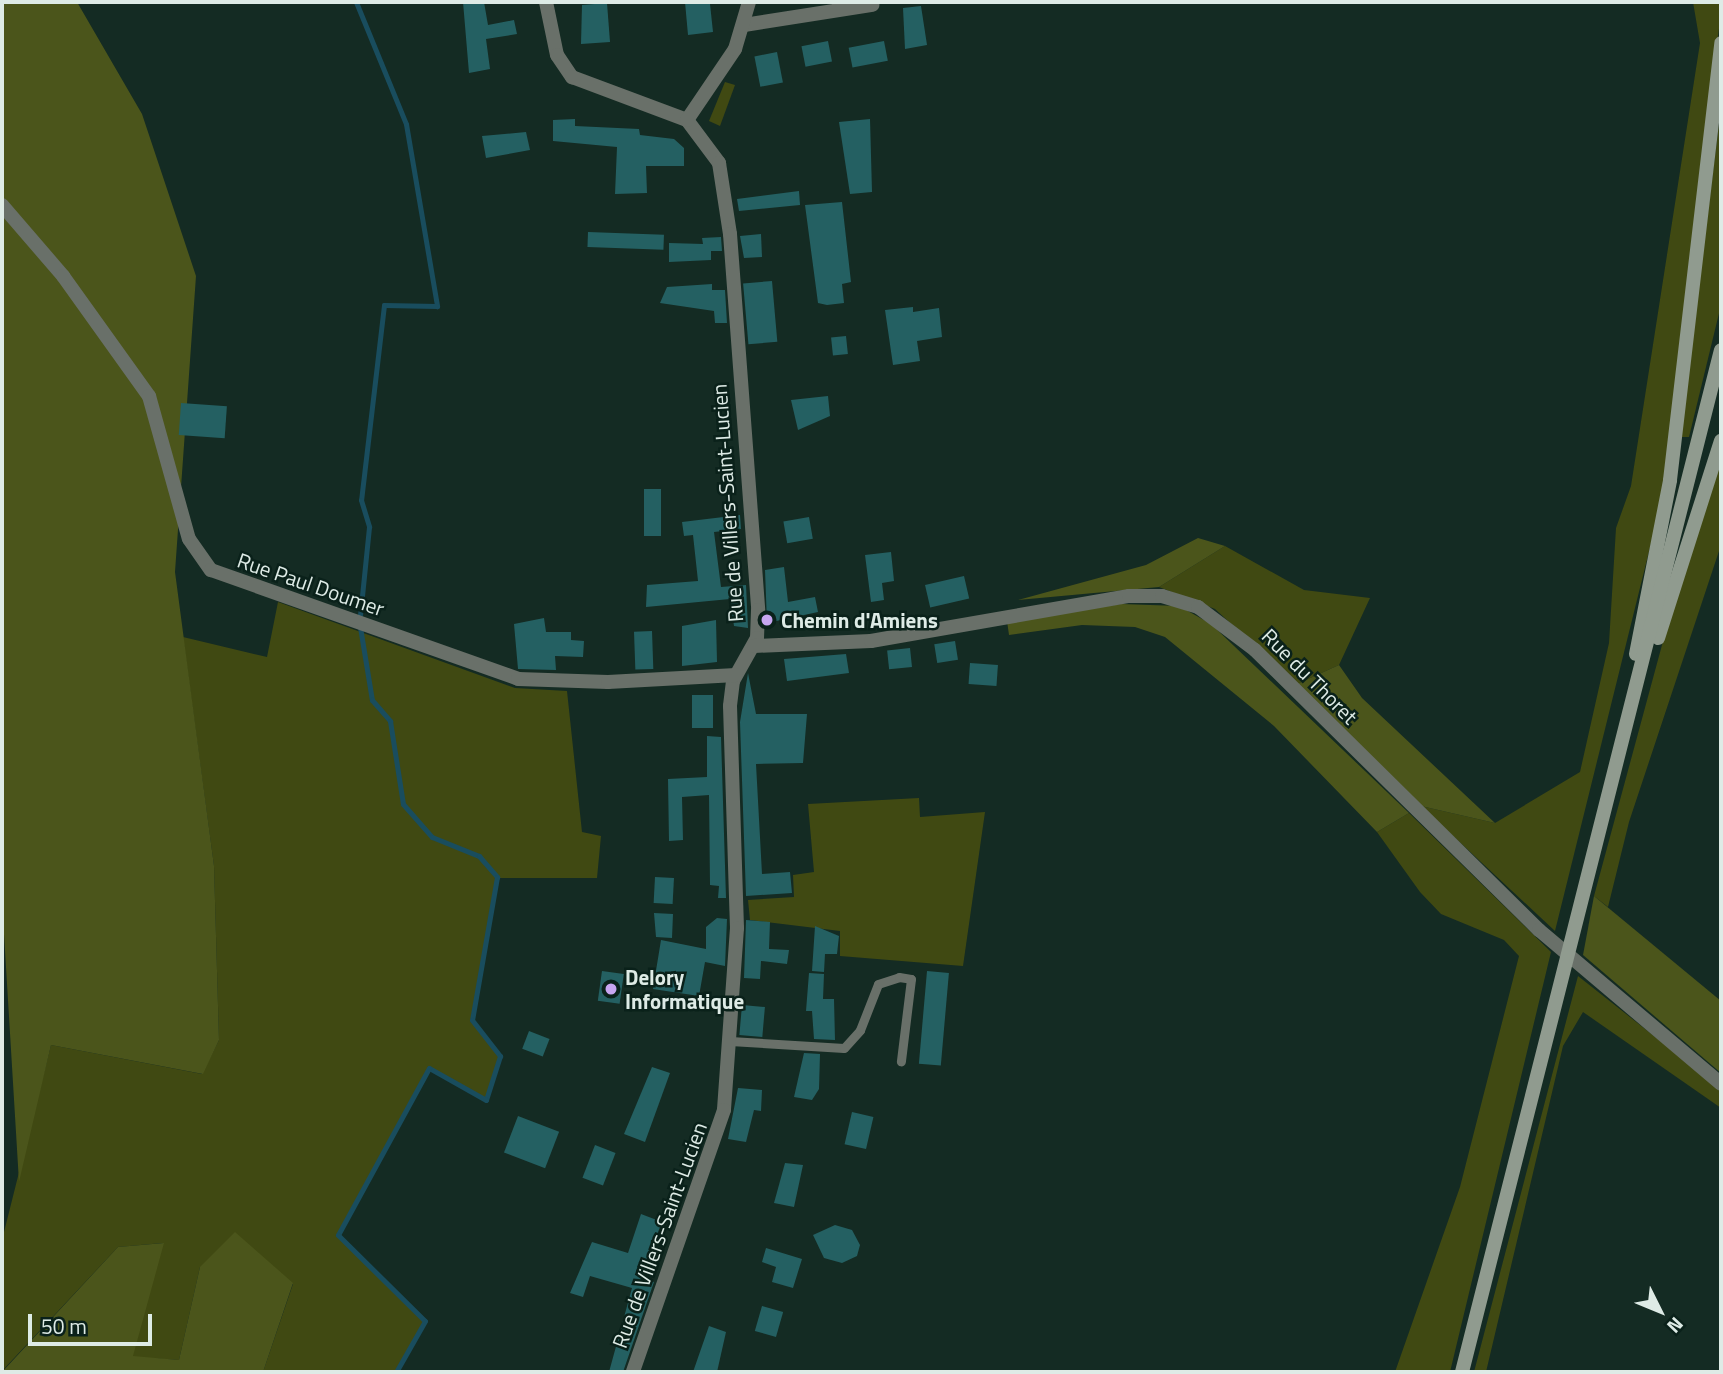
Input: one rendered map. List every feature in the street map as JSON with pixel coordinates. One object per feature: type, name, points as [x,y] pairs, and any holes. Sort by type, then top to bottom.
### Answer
[{"type":"main road","points":[[1628,722],[1672,466],[1721,43]]},
{"type":"main road","points":[[1462,1372],[1721,350]]},
{"type":"main road","points":[[1628,722],[1721,441]]},
{"type":"street","name":"Rue de Villers-Saint-Lucien","points":[[546,2],[557,55],[572,77],[687,120],[716,153],[727,207],[758,610],[754,646],[736,675],[730,706],[737,911],[730,1041],[719,1134],[633,1372]]},
{"type":"street","points":[[687,120],[744,25],[749,2]]},
{"type":"street","points":[[744,25],[872,5]]},
{"type":"street","name":"Rue Paul Doumer","points":[[2,205],[63,276],[149,396],[189,539],[211,570],[518,679],[736,675]]},
{"type":"street","name":"Rue du Thoret","points":[[754,646],[871,641],[1129,596],[1162,596],[1198,607],[1255,650],[1526,918],[1721,1084]]},
{"type":"lane","points":[[730,1041],[844,1048],[860,1030],[878,984],[899,977],[911,979],[901,1061]]},
{"type":"green space","points":[[2,2],[77,2],[142,114],[196,276],[175,572],[214,866],[219,1040],[203,1074],[51,1045],[19,1182],[2,901]]},
{"type":"green space","points":[[1693,2],[1721,2],[1721,12],[1661,503],[1555,931],[1421,806],[1495,823],[1580,772],[1609,643],[1616,528],[1631,486],[1700,43]]},
{"type":"green space","points":[[725,82],[735,85],[720,126],[709,121]]},
{"type":"green space","points":[[1721,108],[1721,305],[1689,437],[1680,437]]},
{"type":"green space","points":[[1721,459],[1721,545],[1629,822],[1608,907],[1594,896],[1685,560]]},
{"type":"green space","points":[[1198,538],[1225,546],[1159,587],[1018,600],[1146,565]]},
{"type":"green space","points":[[1225,546],[1304,590],[1370,598],[1339,665],[1297,684],[1215,609],[1159,587]]},
{"type":"green space","points":[[278,602],[515,688],[567,691],[582,832],[601,836],[597,878],[497,878],[472,1020],[500,1056],[486,1100],[429,1069],[338,1235],[425,1321],[396,1372],[263,1372],[293,1284],[200,1267],[179,1360],[132,1357],[163,1243],[118,1247],[2,1371],[2,1240],[51,1045],[202,1074],[219,1040],[214,866],[183,637],[267,657]]},
{"type":"green space","points":[[1121,604],[1179,606],[1211,624],[1409,813],[1377,832],[1274,726],[1165,637],[1135,627],[1082,625],[1009,635],[1007,621]]},
{"type":"green space","points":[[1339,665],[1362,698],[1495,823],[1421,806],[1297,684]]},
{"type":"green space","points":[[919,798],[920,817],[985,812],[963,966],[840,956],[840,931],[750,920],[748,900],[794,897],[793,875],[814,872],[808,804]]},
{"type":"green space","points":[[1409,813],[1551,952],[1450,1372],[1395,1372],[1460,1187],[1519,956],[1504,940],[1441,914],[1420,892],[1377,832]]},
{"type":"green space","points":[[1594,896],[1721,1001],[1721,1073],[1583,955]]},
{"type":"green space","points":[[1578,976],[1721,1089],[1721,1108],[1583,1012],[1563,1046],[1486,1372],[1474,1372]]},
{"type":"green space","points":[[235,1232],[293,1283],[263,1372],[2,1372],[118,1247],[164,1243],[133,1356],[179,1360],[200,1267]]},
{"type":"building","points":[[463,2],[484,2],[488,25],[514,20],[517,34],[486,39],[490,69],[469,73]]},
{"type":"building","points":[[685,2],[710,4],[713,32],[688,35]]},
{"type":"building","points":[[607,3],[610,42],[581,44],[582,5]]},
{"type":"building","points":[[921,6],[927,45],[905,49],[903,8]]},
{"type":"building","points":[[828,41],[832,62],[806,67],[801,46]]},
{"type":"building","points":[[884,41],[888,61],[852,68],[849,48]]},
{"type":"building","points":[[777,52],[783,82],[760,87],[754,56]]},
{"type":"building","points":[[575,119],[575,126],[639,129],[640,135],[674,139],[684,148],[684,166],[646,166],[647,193],[615,194],[617,147],[553,141],[553,120]]},
{"type":"building","points":[[870,119],[872,192],[850,194],[839,122]]},
{"type":"building","points":[[526,132],[530,150],[486,158],[482,136]]},
{"type":"building","points":[[799,191],[800,205],[739,211],[737,199]]},
{"type":"building","points":[[842,202],[851,282],[842,284],[844,303],[827,305],[818,303],[805,205]]},
{"type":"building","points":[[588,232],[664,235],[663,250],[587,247]]},
{"type":"building","points":[[761,234],[762,257],[744,258],[740,236]]},
{"type":"building","points":[[721,237],[722,251],[711,251],[711,260],[669,262],[669,243],[703,244],[702,238]]},
{"type":"building","points":[[772,281],[777,342],[748,344],[743,284]]},
{"type":"building","points":[[712,284],[712,290],[725,290],[727,323],[715,323],[714,311],[660,303],[667,287]]},
{"type":"building","points":[[913,307],[913,312],[939,308],[942,337],[917,341],[920,361],[893,365],[885,310]]},
{"type":"building","points":[[846,336],[848,354],[833,355],[831,338]]},
{"type":"building","points":[[828,396],[830,416],[798,430],[791,400]]},
{"type":"building","points":[[181,403],[227,406],[225,438],[179,435]]},
{"type":"building","points":[[644,489],[661,489],[661,536],[644,536]]},
{"type":"building","points":[[740,515],[741,529],[714,532],[721,587],[746,585],[748,628],[734,626],[730,599],[646,607],[647,585],[698,581],[693,535],[684,536],[682,522]]},
{"type":"building","points":[[809,517],[813,539],[787,543],[783,522]]},
{"type":"building","points":[[891,552],[894,581],[882,583],[884,600],[871,602],[865,555]]},
{"type":"building","points":[[784,567],[788,602],[815,597],[818,612],[767,623],[765,570]]},
{"type":"building","points":[[964,576],[969,598],[930,607],[925,585]]},
{"type":"building","points":[[544,618],[546,632],[571,632],[571,640],[584,641],[583,657],[555,656],[556,670],[518,669],[514,624]]},
{"type":"building","points":[[716,620],[717,662],[682,666],[682,626]]},
{"type":"building","points":[[652,631],[653,669],[635,670],[634,632]]},
{"type":"building","points":[[955,641],[958,660],[937,663],[934,644]]},
{"type":"building","points":[[910,648],[912,667],[889,669],[887,650]]},
{"type":"building","points":[[846,654],[849,673],[787,681],[784,659]]},
{"type":"building","points":[[970,663],[998,665],[996,686],[969,684]]},
{"type":"building","points":[[748,673],[756,714],[807,714],[803,763],[756,764],[762,874],[790,872],[792,893],[746,896],[740,722]]},
{"type":"building","points":[[692,695],[713,695],[713,728],[692,728]]},
{"type":"building","points":[[707,736],[721,737],[726,898],[718,898],[719,886],[710,885],[709,795],[682,797],[683,840],[669,841],[668,779],[707,777]]},
{"type":"building","points":[[655,877],[674,878],[673,904],[654,903]]},
{"type":"building","points":[[654,913],[673,914],[672,938],[656,937]]},
{"type":"building","points":[[717,918],[727,919],[725,966],[705,962],[699,996],[653,989],[661,940],[706,949],[706,927]]},
{"type":"building","points":[[746,920],[770,922],[769,949],[789,950],[787,964],[761,961],[760,979],[744,978]]},
{"type":"building","points":[[815,926],[839,936],[837,954],[825,954],[824,972],[812,971]]},
{"type":"building","points":[[602,971],[624,974],[620,1004],[598,1001]]},
{"type":"building","points":[[927,971],[949,973],[941,1066],[919,1064]]},
{"type":"building","points":[[809,973],[824,974],[823,999],[834,999],[835,1040],[814,1039],[812,1011],[806,1011]]},
{"type":"building","points":[[742,1005],[765,1007],[762,1037],[739,1035]]},
{"type":"building","points":[[529,1031],[550,1039],[543,1057],[522,1049]]},
{"type":"building","points":[[804,1053],[820,1054],[819,1089],[812,1100],[794,1097]]},
{"type":"building","points":[[652,1067],[670,1073],[645,1142],[624,1134]]},
{"type":"building","points":[[738,1088],[762,1090],[761,1111],[754,1110],[746,1142],[728,1139]]},
{"type":"building","points":[[852,1112],[873,1117],[866,1149],[845,1144]]},
{"type":"building","points":[[518,1116],[559,1132],[545,1168],[504,1152]]},
{"type":"building","points":[[595,1145],[616,1153],[603,1186],[582,1178]]},
{"type":"building","points":[[785,1163],[803,1165],[794,1207],[774,1203]]},
{"type":"building","points":[[641,1214],[662,1222],[640,1278],[654,1282],[623,1372],[609,1372],[632,1288],[590,1276],[583,1297],[570,1293],[592,1242],[628,1253]]},
{"type":"building","points":[[835,1225],[852,1230],[860,1245],[857,1256],[842,1263],[824,1258],[813,1235]]},
{"type":"building","points":[[766,1248],[802,1259],[793,1288],[772,1282],[776,1267],[762,1262]]},
{"type":"building","points":[[762,1306],[783,1312],[776,1337],[755,1331]]},
{"type":"building","points":[[709,1326],[726,1332],[717,1372],[693,1372]]},
{"type":"waterway","points":[[356,2],[406,124],[437,306],[384,305],[361,500],[369,527],[360,615]]},
{"type":"waterway","points":[[360,627],[372,700],[390,721],[403,804],[432,837],[479,856],[497,877],[472,1020],[500,1056],[486,1100],[429,1068],[338,1235],[425,1321],[396,1372]]},
{"type":"place","name":"Chemin d'Amiens","points":[[767,620]]},
{"type":"place","name":"Delory Informatique","points":[[611,989]]}]
